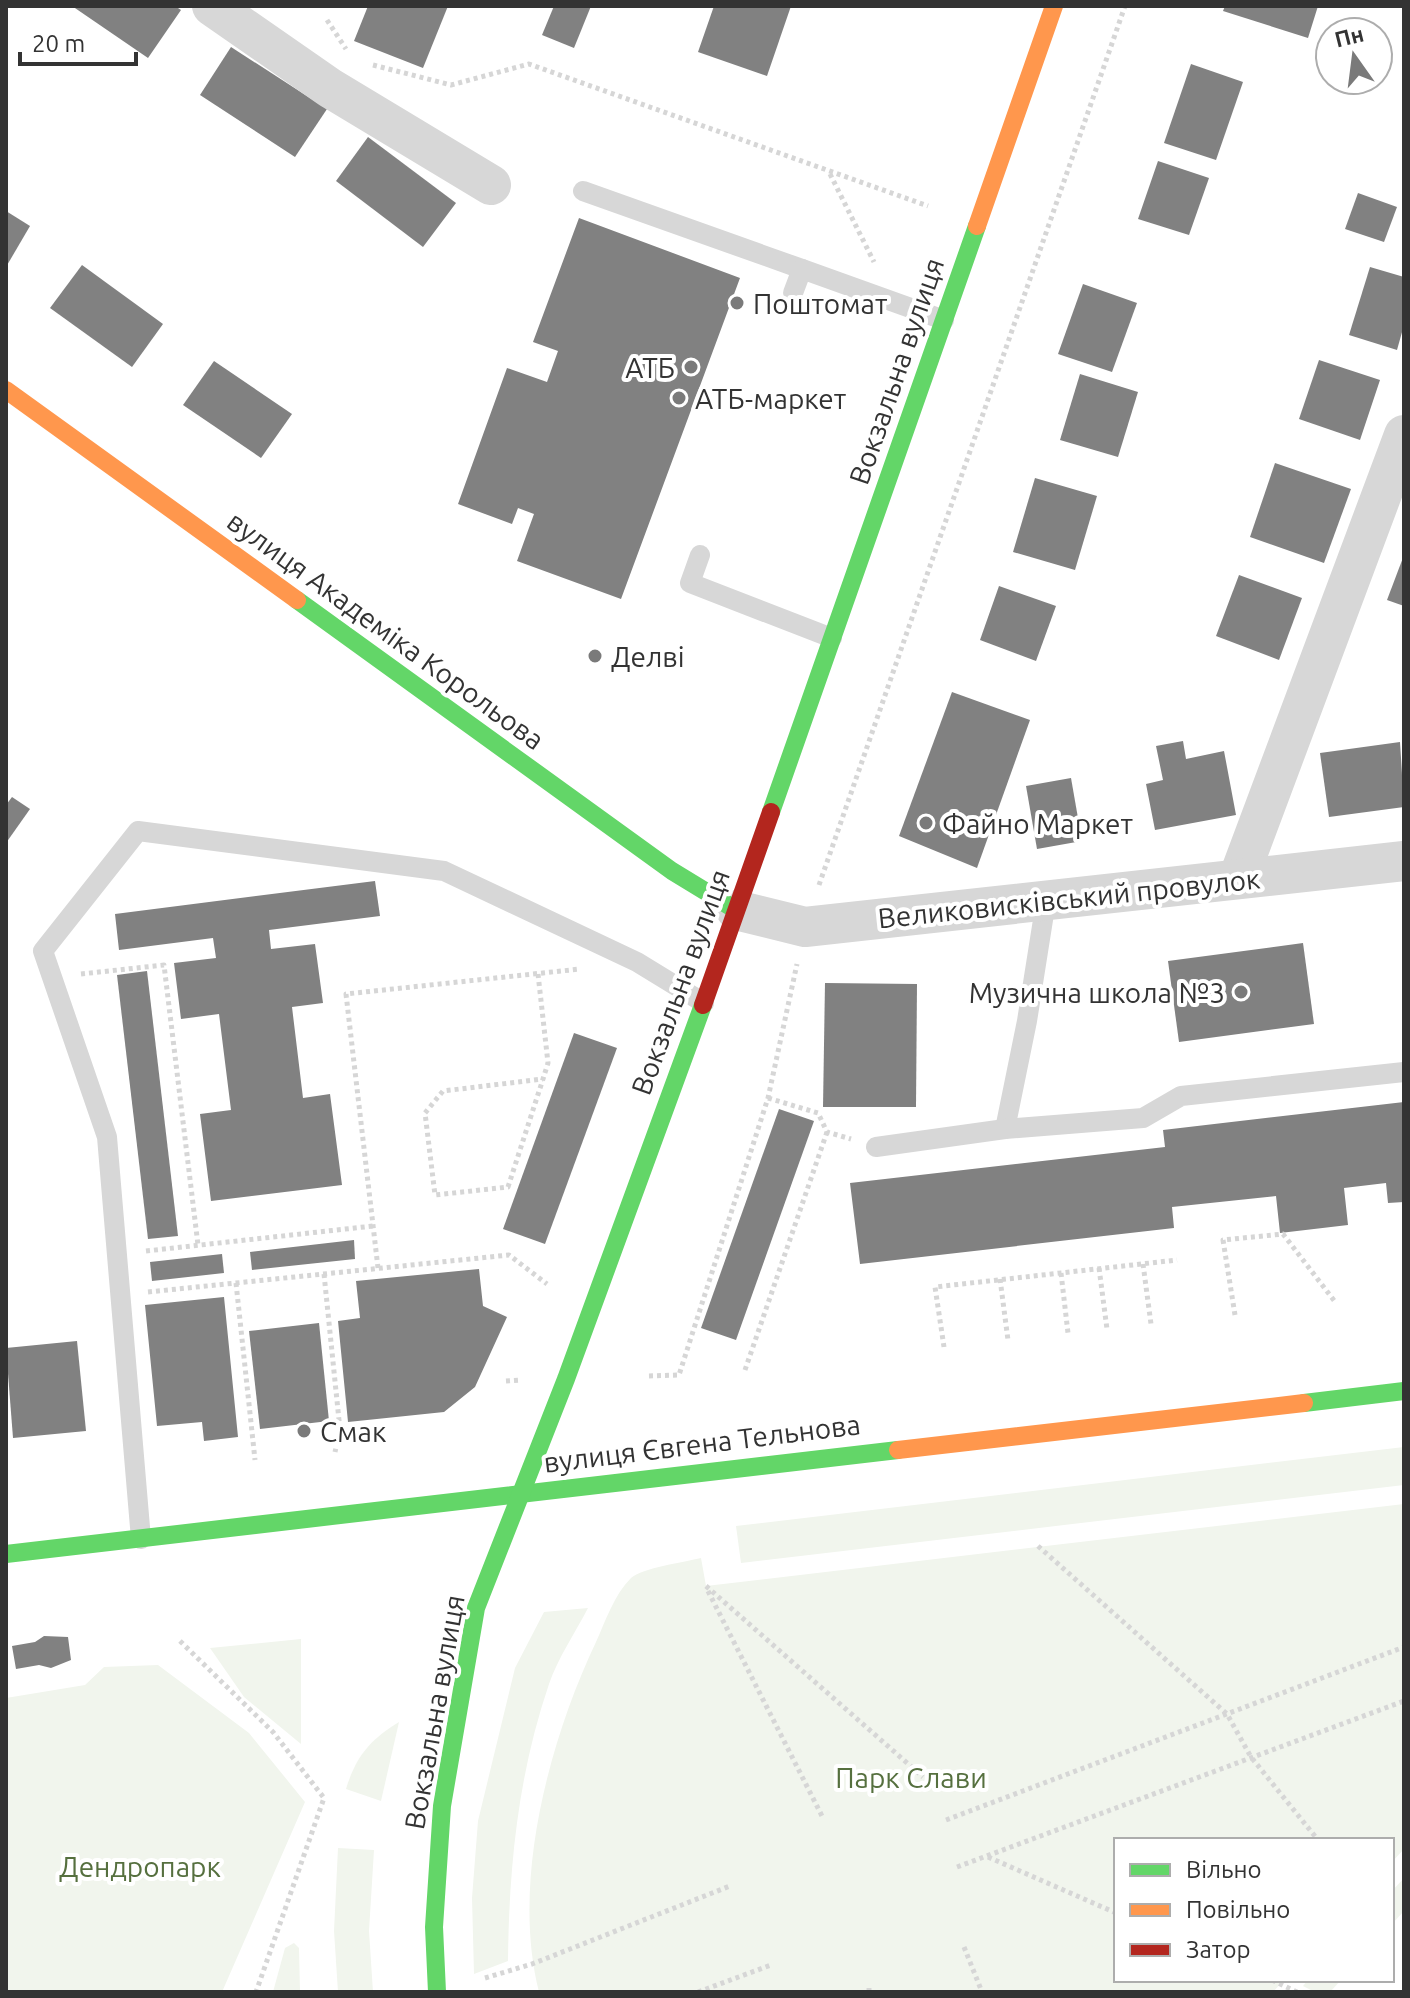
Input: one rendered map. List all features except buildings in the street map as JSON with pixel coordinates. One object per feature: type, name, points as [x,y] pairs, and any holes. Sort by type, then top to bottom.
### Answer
[{"type":"main road","name":"Вокзальна вулиця","points":[[437,1992],[434,1927],[442,1806],[476,1608],[566,1379],[704,1003],[1054,6]]},
{"type":"main road","name":"вулиця Академіка Корольова","points":[[6,390],[672,871],[736,910]]},
{"type":"main road","name":"вулиця Євгена Тельнова","points":[[6,1554],[1404,1391]]},
{"type":"street","points":[[212,6],[330,88],[491,185]]},
{"type":"street","points":[[1238,879],[1404,435]]},
{"type":"street","name":"Великовисківський провулок","points":[[736,910],[805,927],[1404,861]]},
{"type":"lane","points":[[583,191],[944,320]]},
{"type":"lane","points":[[793,293],[802,269]]},
{"type":"lane","points":[[700,555],[690,583],[832,638]]},
{"type":"lane","points":[[141,1539],[107,1137],[43,951],[138,831],[444,871],[637,962],[704,1003]]},
{"type":"lane","points":[[1005,1129],[1027,1021],[1046,901]]},
{"type":"lane","points":[[876,1147],[1005,1129],[1143,1118],[1181,1096],[1404,1072]]},
{"type":"path","points":[[649,1376],[679,1375],[768,1098],[805,927],[1125,6]]},
{"type":"path","points":[[327,20],[352,59]]},
{"type":"path","points":[[366,63],[451,85],[529,64],[928,206]]},
{"type":"path","points":[[830,173],[877,267]]},
{"type":"path","points":[[378,1268],[346,994],[637,962]]},
{"type":"path","points":[[52,978],[164,965],[198,1245]]},
{"type":"path","points":[[538,974],[548,1063],[543,1079],[508,1187],[435,1195],[425,1113],[443,1091],[543,1079]]},
{"type":"path","points":[[745,1370],[827,1132],[818,1113],[768,1098]]},
{"type":"path","points":[[827,1132],[876,1147]]},
{"type":"path","points":[[117,1254],[373,1226]]},
{"type":"path","points":[[1235,1315],[1223,1240],[1283,1234],[1336,1303]]},
{"type":"path","points":[[121,1295],[509,1255],[547,1284]]},
{"type":"path","points":[[944,1347],[935,1287],[1177,1260]]},
{"type":"path","points":[[1143,1264],[1151,1324]]},
{"type":"path","points":[[1099,1268],[1107,1329]]},
{"type":"path","points":[[1061,1273],[1068,1333]]},
{"type":"path","points":[[324,1274],[340,1430],[335,1452]]},
{"type":"path","points":[[1000,1279],[1008,1340]]},
{"type":"path","points":[[236,1283],[255,1460]]},
{"type":"path","points":[[506,1381],[520,1380]]},
{"type":"path","points":[[1038,1546],[1227,1714],[1251,1757],[1316,1838]]},
{"type":"path","points":[[823,1818],[706,1586],[923,1777]]},
{"type":"path","points":[[180,1641],[273,1732],[324,1798],[256,1992]]},
{"type":"path","points":[[946,1820],[1404,1647]]},
{"type":"path","points":[[957,1867],[1404,1701]]},
{"type":"path","points":[[987,1857],[1114,1912]]},
{"type":"path","points":[[485,1978],[532,1964],[730,1886]]},
{"type":"path","points":[[964,1947],[982,1992]]},
{"type":"path","points":[[698,1992],[771,1965]]},
{"type":"path","points":[[1276,1982],[1297,1992]]},
{"type":"green space","points":[[1404,1447],[1404,1485],[741,1563],[736,1526]]},
{"type":"green space","name":"Парк Слави","points":[[1404,1504],[1404,1849],[1394,1860],[1394,1838],[1114,1838],[1114,1982],[1282,1982],[1273,1992],[539,1992],[531,1950],[529,1905],[532,1859],[550,1768],[579,1681],[607,1617],[631,1578],[654,1568],[701,1558],[706,1586]]},
{"type":"green space","points":[[588,1608],[553,1674],[530,1752],[513,1856],[508,1961],[474,1974],[472,1898],[478,1821],[515,1668],[544,1612]]},
{"type":"green space","points":[[301,1639],[301,1744],[244,1697],[210,1648]]},
{"type":"green space","name":"Дендропарк","points":[[158,1665],[249,1733],[305,1802],[222,1992],[6,1992],[6,1698],[85,1685],[104,1667]]},
{"type":"green space","points":[[399,1722],[381,1801],[346,1789],[354,1767],[365,1750]]},
{"type":"green space","points":[[338,1848],[374,1850],[369,1931],[373,1992],[338,1992],[334,1931]]},
{"type":"green space","points":[[1404,1878],[1404,1911],[1394,1922],[1394,1889]]},
{"type":"green space","points":[[294,1943],[299,1948],[300,1992],[273,1992],[285,1948]]},
{"type":"green space","points":[[1306,1982],[1339,1982],[1330,1992],[1315,1992],[1303,1986]]},
{"type":"traffic: fast","points":[[771,812],[977,226]]},
{"type":"traffic: fast","points":[[297,600],[672,871],[736,910]]},
{"type":"traffic: fast","points":[[437,1992],[434,1927],[442,1806],[476,1608],[566,1379],[703,1005]]},
{"type":"traffic: fast","points":[[1304,1403],[1404,1391]]},
{"type":"traffic: fast","points":[[6,1554],[898,1450]]},
{"type":"traffic: slow","points":[[977,226],[1054,6]]},
{"type":"traffic: slow","points":[[6,390],[297,600]]},
{"type":"traffic: slow","points":[[898,1450],[1304,1403]]},
{"type":"traffic: jam","points":[[703,1005],[771,812]]},
{"type":"place","name":"Поштомат","points":[[737,303]]},
{"type":"place","name":"АТБ","points":[[691,367]]},
{"type":"place","name":"АТБ-маркет","points":[[679,398]]},
{"type":"place","name":"Делві","points":[[595,656]]},
{"type":"place","name":"Файно Маркет","points":[[926,823]]},
{"type":"place","name":"Музична школа №3","points":[[1241,992]]},
{"type":"place","name":"Смак","points":[[304,1431]]}]
